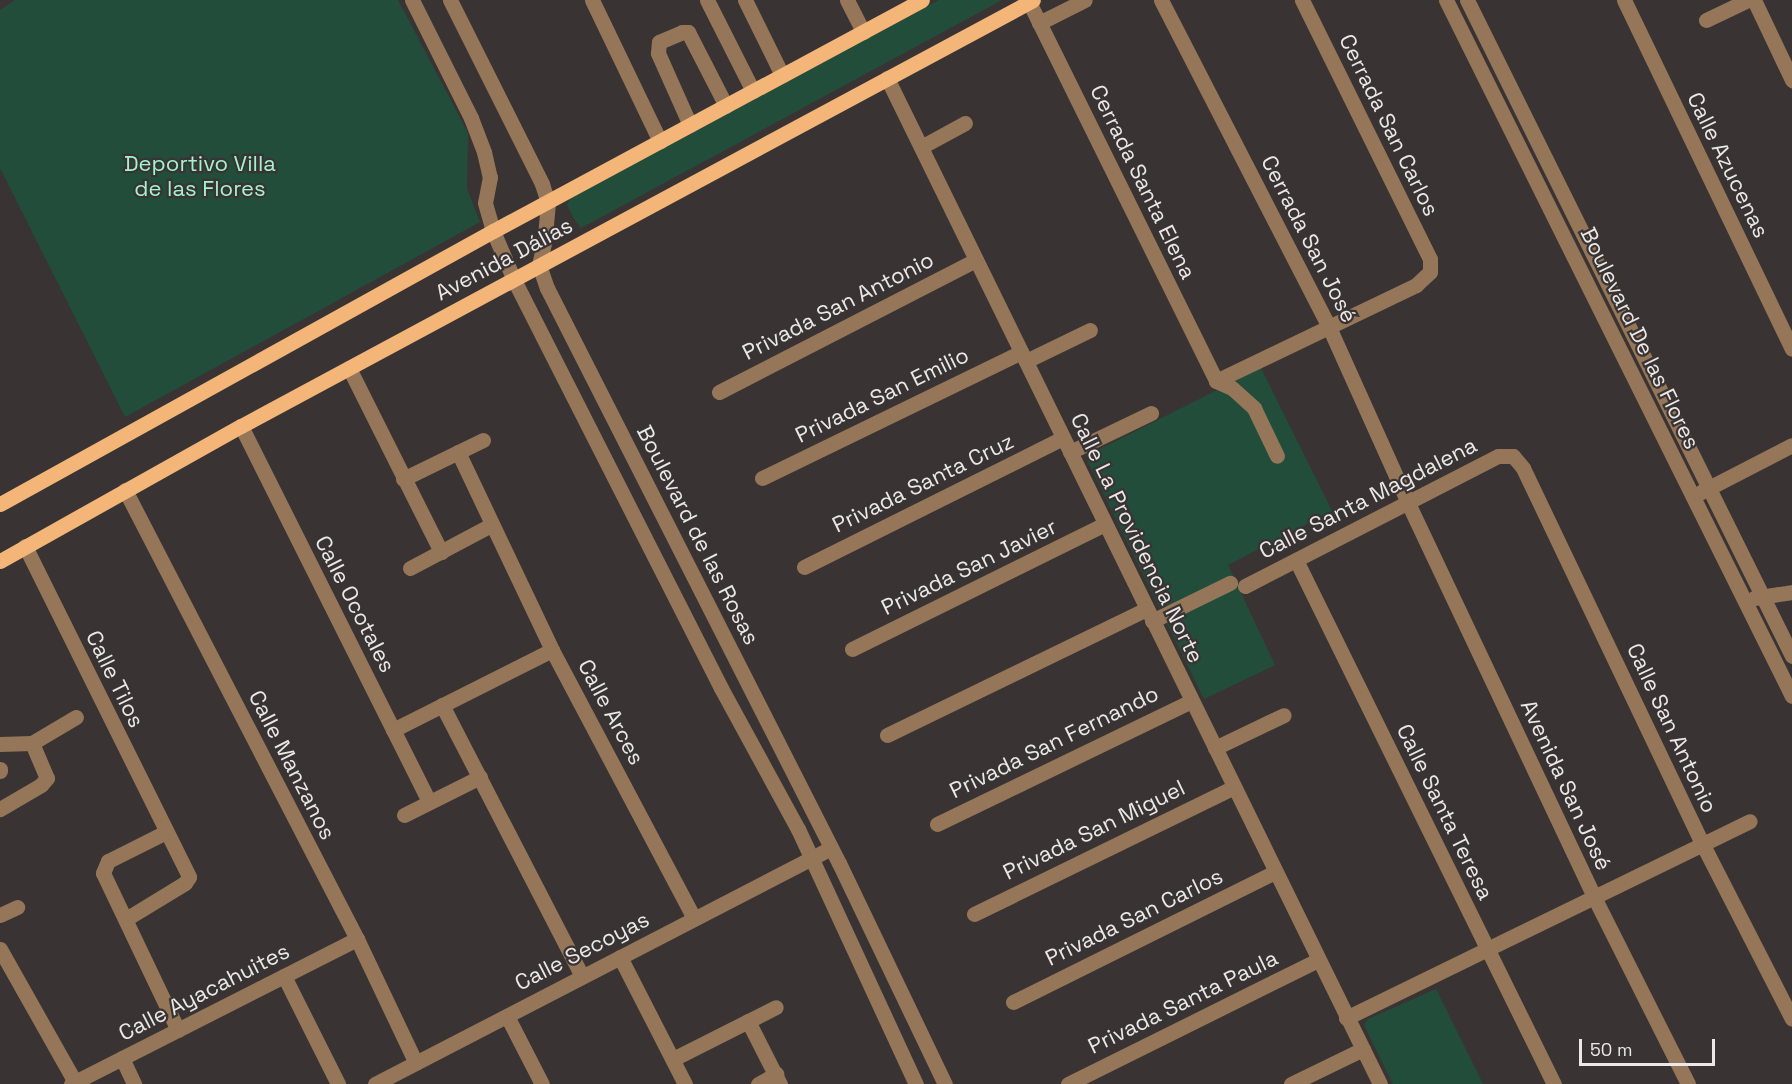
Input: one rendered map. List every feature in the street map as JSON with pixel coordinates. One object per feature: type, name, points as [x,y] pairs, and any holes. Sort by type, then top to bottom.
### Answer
[{"type":"main road","name":"Avenida Dálias","points":[[0,504],[493,231],[922,0]]},
{"type":"main road","name":"Avenida Dálias","points":[[0,561],[241,426],[1031,1]]},
{"type":"street","points":[[411,0],[471,118],[484,152],[490,177],[485,203],[493,231],[514,280],[721,688],[798,829],[916,1084]]},
{"type":"street","points":[[450,0],[542,184],[548,202],[545,238],[539,265]]},
{"type":"street","points":[[592,0],[660,141]]},
{"type":"street","points":[[707,0],[753,91]]},
{"type":"street","points":[[745,0],[782,75]]},
{"type":"street","points":[[847,0],[863,32]]},
{"type":"street","points":[[1039,23],[1085,0]]},
{"type":"street","name":"Cerrada San José","points":[[1161,0],[1329,327],[1408,503]]},
{"type":"street","name":"Cerrada San Carlos","points":[[1302,0],[1430,259],[1430,272],[1416,285],[1329,327]]},
{"type":"street","name":"Boulevard De las Flores","points":[[1446,0],[1792,696]]},
{"type":"street","name":"Boulevard De las Flores","points":[[1467,0],[1792,656]]},
{"type":"street","name":"Calle Azucenas","points":[[1624,0],[1792,350]]},
{"type":"street","points":[[1706,20],[1748,0]]},
{"type":"street","points":[[1754,0],[1792,80]]},
{"type":"street","name":"Cerrada Santa Elena","points":[[1031,1],[1039,23],[1216,381]]},
{"type":"street","points":[[690,125],[658,53],[656,47],[659,42],[682,32],[688,32],[726,106]]},
{"type":"street","name":"Calle La Providencia Norte","points":[[887,78],[1380,1084]]},
{"type":"street","points":[[921,147],[965,123]]},
{"type":"street","name":"Privada San Antonio","points":[[719,392],[976,260]]},
{"type":"street","name":"Boulevard de las Rosas","points":[[539,265],[547,288],[831,848],[945,1084]]},
{"type":"street","points":[[1216,381],[1329,327]]},
{"type":"street","name":"Privada San Emilio","points":[[762,478],[1023,357],[1090,330]]},
{"type":"street","points":[[349,368],[441,552]]},
{"type":"street","points":[[1216,381],[1232,388],[1254,408],[1277,456]]},
{"type":"street","name":"Privada Santa Cruz","points":[[804,567],[1067,445],[1150,413]]},
{"type":"street","name":"Calle Ocotales","points":[[241,426],[429,802]]},
{"type":"street","points":[[403,479],[483,440]]},
{"type":"street","points":[[1694,496],[1792,445]]},
{"type":"street","name":"Calle Arces","points":[[458,452],[552,650],[694,918]]},
{"type":"street","name":"Calle Santa Magdalena","points":[[887,735],[1150,615],[1238,584],[1296,560],[1498,456],[1514,456]]},
{"type":"street","name":"Calle San Antonio","points":[[1514,456],[1523,468],[1703,845],[1792,1019]]},
{"type":"street","name":"Calle Manzanos","points":[[125,490],[357,939],[416,1063]]},
{"type":"street","name":"Avenida San José","points":[[1408,503],[1594,897],[1688,1084]]},
{"type":"street","name":"Privada San Javier","points":[[852,650],[1105,524]]},
{"type":"street","points":[[410,568],[492,525]]},
{"type":"street","name":"Calle Tilos","points":[[25,546],[189,877],[185,884],[126,919]]},
{"type":"street","name":"Calle Santa Teresa","points":[[1296,560],[1554,1084]]},
{"type":"street","points":[[1745,600],[1792,592]]},
{"type":"street","points":[[393,730],[552,650]]},
{"type":"street","name":"Privada San Fernando","points":[[937,824],[1191,701]]},
{"type":"street","points":[[442,705],[582,976]]},
{"type":"street","points":[[1215,748],[1284,716]]},
{"type":"street","points":[[0,744],[32,743],[76,717]]},
{"type":"street","points":[[0,809],[40,785],[46,778],[32,743]]},
{"type":"street","points":[[404,815],[480,777]]},
{"type":"street","name":"Privada San Miguel","points":[[974,914],[1234,787]]},
{"type":"street","points":[[1347,1018],[1489,951],[1750,821]]},
{"type":"street","points":[[166,832],[108,861],[103,873],[178,1030]]},
{"type":"street","name":"Calle Secoyas","points":[[375,1084],[831,848]]},
{"type":"street","name":"Privada San Carlos","points":[[1013,1002],[1275,872]]},
{"type":"street","points":[[0,915],[16,907]]},
{"type":"street","name":"Calle Ayacahuites","points":[[73,1083],[357,939]]},
{"type":"street","points":[[0,949],[5,969],[73,1083]]},
{"type":"street","points":[[620,957],[685,1084]]},
{"type":"street","name":"Privada Santa Paula","points":[[1068,1084],[1318,960]]},
{"type":"street","points":[[284,976],[338,1084]]},
{"type":"street","points":[[673,1059],[776,1007]]},
{"type":"street","points":[[507,1016],[542,1084]]},
{"type":"street","points":[[748,1021],[778,1079],[758,1084]]},
{"type":"street","points":[[1291,1084],[1363,1049]]},
{"type":"street","points":[[122,1058],[134,1084]]},
{"type":"green space","name":"Deportivo Villa de las Flores","points":[[15,0],[398,0],[468,133],[467,189],[480,222],[125,417],[0,168],[0,10]]},
{"type":"green space","points":[[939,0],[1002,0],[581,228],[574,219],[567,205],[570,198]]},
{"type":"green space","points":[[1261,368],[1332,511],[1228,565],[1275,665],[1204,699],[1088,462],[1088,455]]},
{"type":"green space","points":[[1436,989],[1483,1084],[1393,1084],[1364,1025],[1368,1019]]}]
